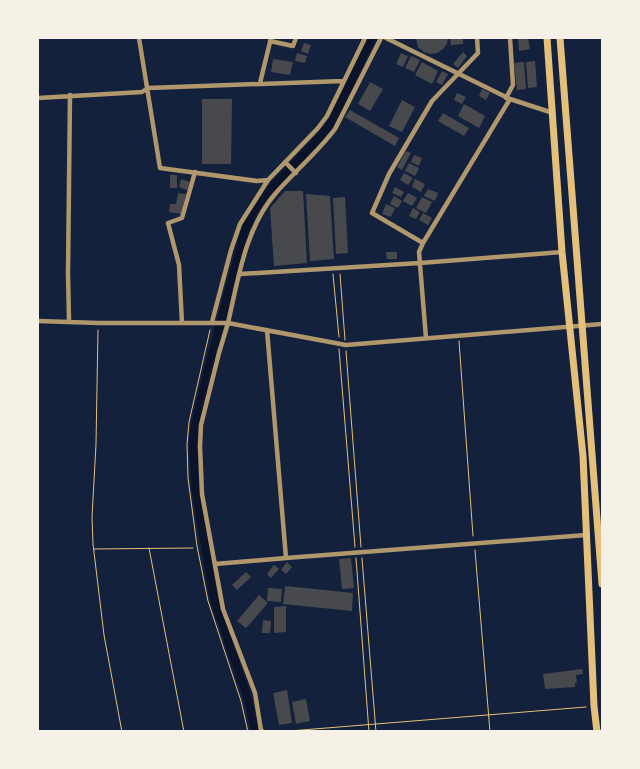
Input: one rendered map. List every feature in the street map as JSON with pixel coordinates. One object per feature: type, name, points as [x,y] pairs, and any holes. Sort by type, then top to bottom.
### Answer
[{"type":"highway","points":[[547,38],[562,252],[583,456],[594,706],[597,732]]},
{"type":"highway","points":[[560,38],[600,533],[602,584]]},
{"type":"street","points":[[138,38],[148,88],[160,168],[257,181],[268,180]]},
{"type":"street","points":[[260,83],[270,39],[293,46],[296,38]]},
{"type":"street","points":[[212,322],[231,250],[240,224],[268,180],[322,122],[365,38]]},
{"type":"street","points":[[264,732],[261,730],[254,693],[224,609],[202,494],[201,425],[240,274],[259,216],[274,195],[335,129],[381,38]]},
{"type":"street","points":[[386,38],[508,98],[553,113]]},
{"type":"street","points":[[423,243],[372,213],[389,174],[432,101],[478,53],[477,38]]},
{"type":"street","points":[[426,338],[419,252],[508,98],[513,85],[510,38]]},
{"type":"street","points":[[38,98],[142,92],[148,88],[343,81]]},
{"type":"street","points":[[69,321],[70,95]]},
{"type":"street","points":[[285,162],[296,173]]},
{"type":"street","points":[[182,323],[179,265],[168,223],[182,218],[195,172]]},
{"type":"street","points":[[240,274],[420,264],[562,252]]},
{"type":"street","points":[[38,321],[228,323],[346,345],[602,324]]},
{"type":"street","points":[[267,330],[286,558]]},
{"type":"street","points":[[215,564],[586,535]]},
{"type":"path","points":[[333,268],[369,732]]},
{"type":"path","points":[[340,268],[376,732]]},
{"type":"path","points":[[98,323],[96,444],[92,517],[104,635],[122,732]]},
{"type":"path","points":[[459,336],[490,732]]},
{"type":"path","points":[[149,548],[184,732]]},
{"type":"path","points":[[94,549],[193,548]]},
{"type":"path","points":[[277,732],[594,706]]},
{"type":"building","points":[[416,38],[448,38],[447,44],[443,49],[437,53],[430,54],[418,47]]},
{"type":"building","points":[[450,38],[463,38],[463,44],[451,45]]},
{"type":"building","points":[[528,38],[530,49],[519,51],[518,39]]},
{"type":"building","points":[[304,43],[311,45],[308,54],[301,51]]},
{"type":"building","points":[[463,52],[467,56],[458,68],[453,64]]},
{"type":"building","points":[[297,53],[307,56],[305,63],[295,61]]},
{"type":"building","points":[[401,53],[408,56],[403,67],[396,64]]},
{"type":"building","points":[[411,56],[420,60],[414,72],[405,68]]},
{"type":"building","points":[[273,59],[293,62],[290,75],[271,72]]},
{"type":"building","points":[[535,61],[537,87],[528,88],[526,62]]},
{"type":"building","points":[[422,62],[438,71],[432,84],[415,75]]},
{"type":"building","points":[[524,62],[526,89],[517,90],[514,63]]},
{"type":"building","points":[[442,71],[448,74],[442,85],[436,82]]},
{"type":"building","points":[[370,82],[383,89],[370,111],[358,104]]},
{"type":"building","points":[[482,89],[490,93],[486,100],[479,96]]},
{"type":"building","points":[[457,93],[466,97],[462,104],[454,100]]},
{"type":"building","points":[[202,99],[232,99],[231,164],[202,164]]},
{"type":"building","points":[[402,100],[415,107],[402,132],[389,126]]},
{"type":"building","points":[[464,104],[485,116],[479,128],[458,116]]},
{"type":"building","points":[[350,110],[399,138],[395,146],[345,117]]},
{"type":"building","points":[[443,113],[469,128],[464,136],[438,121]]},
{"type":"building","points":[[406,151],[411,153],[402,170],[397,167]]},
{"type":"building","points":[[414,155],[422,158],[419,166],[411,162]]},
{"type":"building","points":[[409,163],[419,168],[415,176],[405,171]]},
{"type":"building","points":[[404,173],[413,178],[408,185],[400,180]]},
{"type":"building","points":[[170,175],[177,175],[177,188],[170,188]]},
{"type":"building","points":[[181,179],[190,182],[187,190],[179,187]]},
{"type":"building","points":[[415,179],[425,184],[421,192],[412,187]]},
{"type":"building","points":[[395,187],[404,192],[401,197],[392,193]]},
{"type":"building","points":[[428,189],[438,193],[435,201],[424,196]]},
{"type":"building","points":[[285,191],[303,191],[307,263],[274,266],[270,208]]},
{"type":"building","points":[[178,193],[186,194],[181,214],[169,212],[170,204],[176,204]]},
{"type":"building","points":[[408,193],[417,198],[412,206],[403,201]]},
{"type":"building","points":[[306,194],[330,196],[334,259],[310,261]]},
{"type":"building","points":[[394,196],[402,201],[398,208],[390,204]]},
{"type":"building","points":[[345,197],[348,253],[336,254],[333,198]]},
{"type":"building","points":[[422,197],[432,202],[426,213],[416,208]]},
{"type":"building","points":[[386,204],[395,208],[391,217],[382,214]]},
{"type":"building","points":[[413,208],[420,212],[416,219],[409,216]]},
{"type":"building","points":[[423,213],[432,218],[428,225],[419,220]]},
{"type":"building","points":[[386,252],[397,252],[397,259],[387,259]]},
{"type":"building","points":[[351,558],[354,588],[342,589],[339,559]]},
{"type":"building","points":[[287,562],[292,567],[286,574],[281,570]]},
{"type":"building","points":[[274,565],[279,569],[271,578],[267,574]]},
{"type":"building","points":[[246,572],[251,577],[237,590],[232,585]]},
{"type":"building","points":[[285,586],[353,593],[352,611],[283,604]]},
{"type":"building","points":[[268,588],[282,589],[281,602],[267,601]]},
{"type":"building","points":[[259,595],[268,603],[246,628],[237,621]]},
{"type":"building","points":[[286,606],[286,632],[274,633],[274,607]]},
{"type":"building","points":[[263,620],[271,621],[270,633],[262,633]]},
{"type":"building","points":[[582,669],[583,674],[576,675],[577,683],[575,683],[575,687],[545,689],[543,674]]},
{"type":"building","points":[[287,690],[292,723],[279,725],[273,693]]},
{"type":"building","points":[[306,699],[310,721],[296,724],[292,702]]},
{"type":"waterway","points":[[255,732],[248,699],[214,599],[196,493],[193,447],[194,430],[244,233],[253,212],[265,195],[331,123],[372,38]]}]
